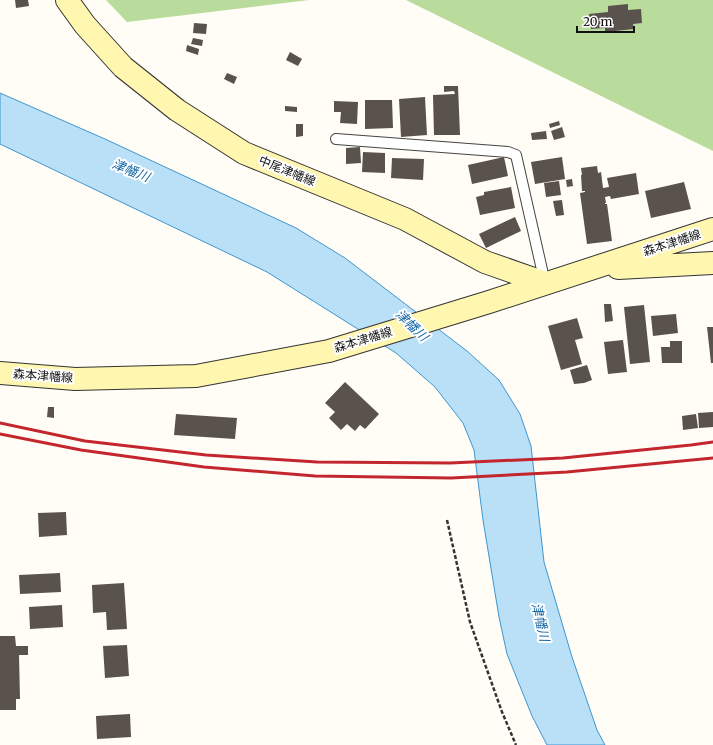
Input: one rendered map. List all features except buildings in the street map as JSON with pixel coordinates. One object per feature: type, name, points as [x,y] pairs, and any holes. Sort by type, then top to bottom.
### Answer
[{"type":"main road","name":"中尾津幡線","points":[[67,0],[85,25],[123,67],[177,110],[244,153],[405,220],[486,262],[545,283]]},
{"type":"main road","name":"森本津幡線","points":[[0,373],[75,379],[196,376],[329,351],[489,302],[713,229]]},
{"type":"main road","points":[[589,270],[713,263]]},
{"type":"lane","points":[[336,140],[508,152],[516,155],[545,283]]},
{"type":"path","points":[[447,520],[470,622],[502,712],[516,745]]},
{"type":"green space","points":[[106,0],[309,0],[127,22]]},
{"type":"green space","points":[[406,0],[713,0],[713,151]]},
{"type":"water","name":"津幡川","points":[[0,93],[105,139],[296,228],[345,258],[467,351],[499,380],[520,414],[531,446],[544,562],[572,657],[597,730],[605,745],[547,745],[532,716],[507,654],[499,617],[483,520],[474,450],[463,423],[435,387],[396,353],[267,272],[0,144]]},
{"type":"railway","points":[[0,423],[85,441],[206,455],[317,462],[450,463],[563,458],[713,442]]},
{"type":"railway","points":[[0,434],[81,450],[204,467],[315,476],[451,478],[567,472],[713,458]]}]
